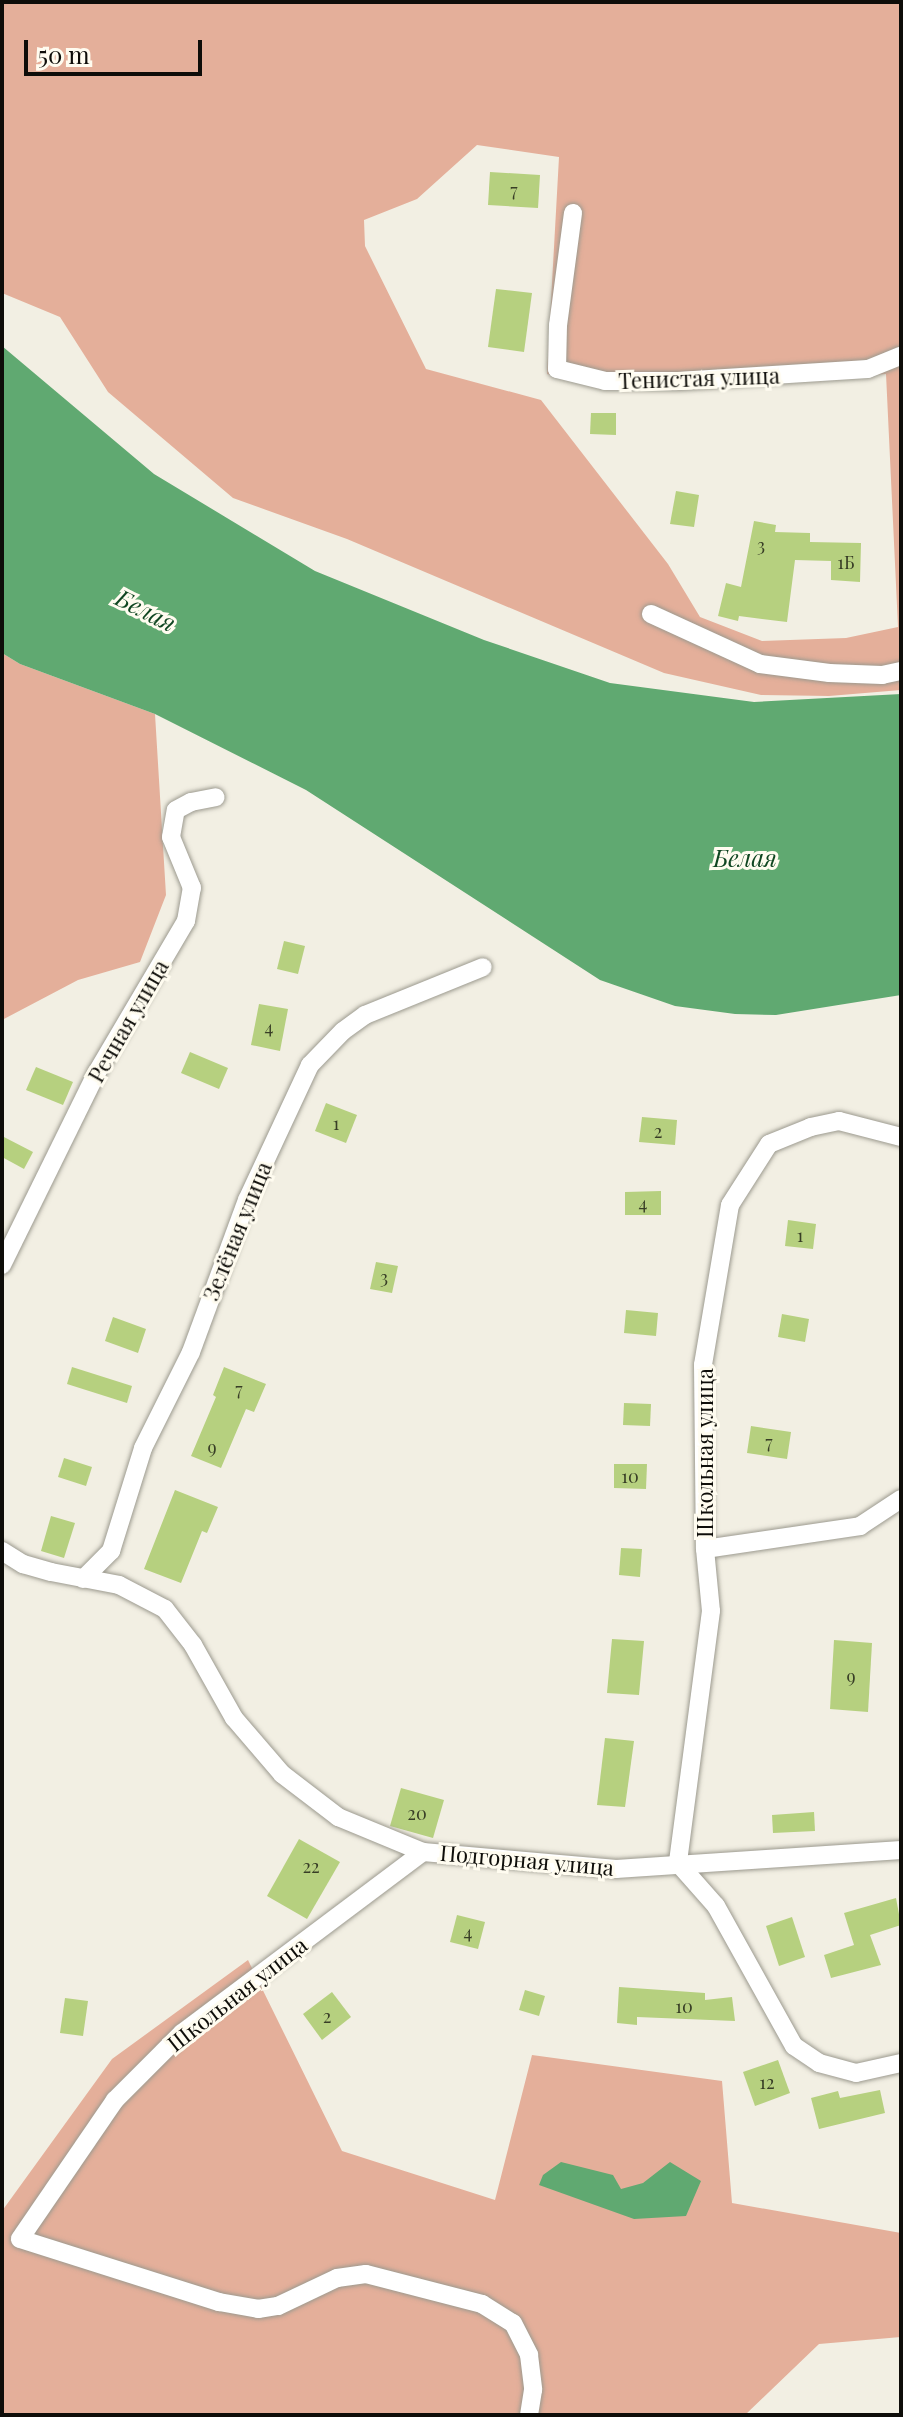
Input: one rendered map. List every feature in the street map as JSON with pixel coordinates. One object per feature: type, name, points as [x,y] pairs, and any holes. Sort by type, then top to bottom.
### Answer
[{"type":"street","name":"Тенистая улица","points":[[573,213],[558,325],[557,369],[605,381],[678,381],[868,369],[901,356]]},
{"type":"street","points":[[651,614],[760,664],[829,673],[882,675],[901,671]]},
{"type":"street","name":"Речная улица","points":[[2,1265],[97,1072],[186,921],[192,888],[171,837],[176,810],[191,802],[216,797]]},
{"type":"street","name":"Зелёная улица","points":[[83,1579],[111,1551],[143,1448],[191,1352],[247,1200],[310,1065],[343,1031],[365,1015],[483,967]]},
{"type":"street","name":"Школьная улица","points":[[678,1863],[711,1611],[705,1549],[703,1365],[730,1205],[769,1144],[811,1127],[839,1121],[901,1137]]},
{"type":"street","points":[[705,1549],[860,1526],[901,1499]]},
{"type":"street","name":"Подгорная улица","points":[[2,1551],[23,1564],[119,1585],[165,1609],[193,1645],[234,1718],[282,1774],[338,1817],[423,1852],[616,1869],[901,1850]]},
{"type":"street","name":"Школьная улица","points":[[423,1852],[182,2033],[115,2100],[20,2239],[219,2302],[258,2309],[278,2306],[337,2278],[366,2274],[482,2304],[513,2323],[529,2355],[533,2390],[529,2415]]},
{"type":"street","points":[[678,1863],[716,1906],[794,2046],[819,2063],[856,2073],[901,2063]]},
{"type":"shaded area","points":[[2,2],[901,2],[901,690],[829,696],[761,695],[664,673],[347,539],[233,498],[108,392],[60,317],[2,293]],"holes":[[[477,145],[559,157],[547,374],[601,389],[666,389],[886,374],[898,627],[846,638],[762,641],[700,617],[668,564],[541,400],[426,369],[365,246],[364,220],[417,199]]]},
{"type":"shaded area","points":[[2,653],[20,664],[155,714],[166,895],[140,962],[78,980],[2,1020]]},
{"type":"shaded area","points":[[248,1960],[342,2151],[495,2200],[532,2055],[722,2081],[732,2203],[901,2233],[901,2337],[819,2344],[745,2415],[2,2415],[2,2211],[112,2059]]},
{"type":"water","name":"Белая","points":[[2,346],[154,474],[315,571],[484,640],[610,683],[754,702],[901,694],[901,995],[776,1015],[735,1014],[675,1006],[600,980],[306,790],[155,714],[20,664],[2,653]]},
{"type":"water","points":[[561,2162],[613,2175],[621,2189],[643,2183],[670,2162],[701,2181],[686,2216],[634,2219],[539,2185],[543,2175]]},
{"type":"building","points":[[490,172],[540,175],[538,208],[488,205]]},
{"type":"building","points":[[496,289],[532,293],[524,352],[488,347]]},
{"type":"building","points":[[591,413],[616,413],[616,435],[590,434]]},
{"type":"building","points":[[676,491],[699,495],[694,527],[670,524]]},
{"type":"building","points":[[754,521],[776,525],[775,532],[810,533],[810,542],[861,543],[860,582],[831,580],[831,561],[795,560],[787,622],[739,616],[738,621],[718,616],[726,583],[741,587]]},
{"type":"building","points":[[284,941],[305,946],[298,974],[277,969]]},
{"type":"building","points":[[259,1004],[288,1009],[280,1051],[251,1045]]},
{"type":"building","points":[[190,1052],[228,1068],[219,1089],[181,1073]]},
{"type":"building","points":[[36,1067],[73,1082],[63,1105],[26,1090]]},
{"type":"building","points":[[326,1103],[357,1115],[346,1143],[315,1131]]},
{"type":"building","points":[[642,1117],[677,1120],[675,1145],[639,1142]]},
{"type":"building","points":[[2,1136],[33,1152],[24,1169],[2,1157]]},
{"type":"building","points":[[661,1191],[661,1215],[625,1215],[625,1192]]},
{"type":"building","points":[[788,1220],[816,1224],[813,1249],[785,1246]]},
{"type":"building","points":[[376,1262],[398,1266],[392,1293],[370,1289]]},
{"type":"building","points":[[626,1310],[658,1313],[656,1336],[624,1333]]},
{"type":"building","points":[[782,1314],[809,1319],[805,1342],[778,1337]]},
{"type":"building","points":[[113,1317],[146,1329],[138,1353],[105,1341]]},
{"type":"building","points":[[72,1367],[132,1386],[127,1403],[67,1384]]},
{"type":"building","points":[[224,1367],[266,1384],[254,1412],[246,1409],[221,1468],[191,1456],[216,1397],[213,1395]]},
{"type":"building","points":[[624,1403],[651,1404],[650,1426],[623,1425]]},
{"type":"building","points":[[751,1426],[791,1432],[787,1459],[747,1453]]},
{"type":"building","points":[[64,1458],[92,1467],[86,1486],[58,1477]]},
{"type":"building","points":[[614,1464],[647,1464],[646,1489],[614,1488]]},
{"type":"building","points":[[175,1490],[218,1507],[207,1533],[202,1531],[181,1583],[144,1569]]},
{"type":"building","points":[[51,1516],[75,1523],[64,1558],[41,1551]]},
{"type":"building","points":[[621,1548],[642,1549],[640,1577],[619,1575]]},
{"type":"building","points":[[612,1639],[644,1641],[639,1695],[607,1693]]},
{"type":"building","points":[[834,1640],[872,1643],[868,1712],[830,1709]]},
{"type":"building","points":[[605,1738],[634,1741],[625,1807],[597,1805]]},
{"type":"building","points":[[401,1788],[444,1800],[433,1838],[390,1826]]},
{"type":"building","points":[[814,1812],[815,1831],[773,1833],[772,1815]]},
{"type":"building","points":[[299,1839],[340,1862],[307,1919],[267,1896]]},
{"type":"building","points":[[896,1898],[901,1925],[870,1935],[881,1965],[831,1978],[824,1955],[854,1945],[844,1913]]},
{"type":"building","points":[[457,1915],[485,1922],[478,1949],[450,1942]]},
{"type":"building","points":[[792,1917],[805,1957],[779,1966],[766,1926]]},
{"type":"building","points":[[619,1987],[705,1993],[705,2000],[732,1997],[735,2021],[637,2017],[637,2025],[617,2023]]},
{"type":"building","points":[[525,1990],[545,1996],[539,2016],[519,2010]]},
{"type":"building","points":[[332,1992],[351,2017],[322,2040],[303,2014]]},
{"type":"building","points":[[65,1998],[88,2001],[83,2036],[60,2033]]},
{"type":"building","points":[[778,2060],[790,2093],[755,2106],[743,2072]]},
{"type":"building","points":[[880,2090],[885,2113],[819,2129],[811,2098],[838,2091],[840,2098]]}]
